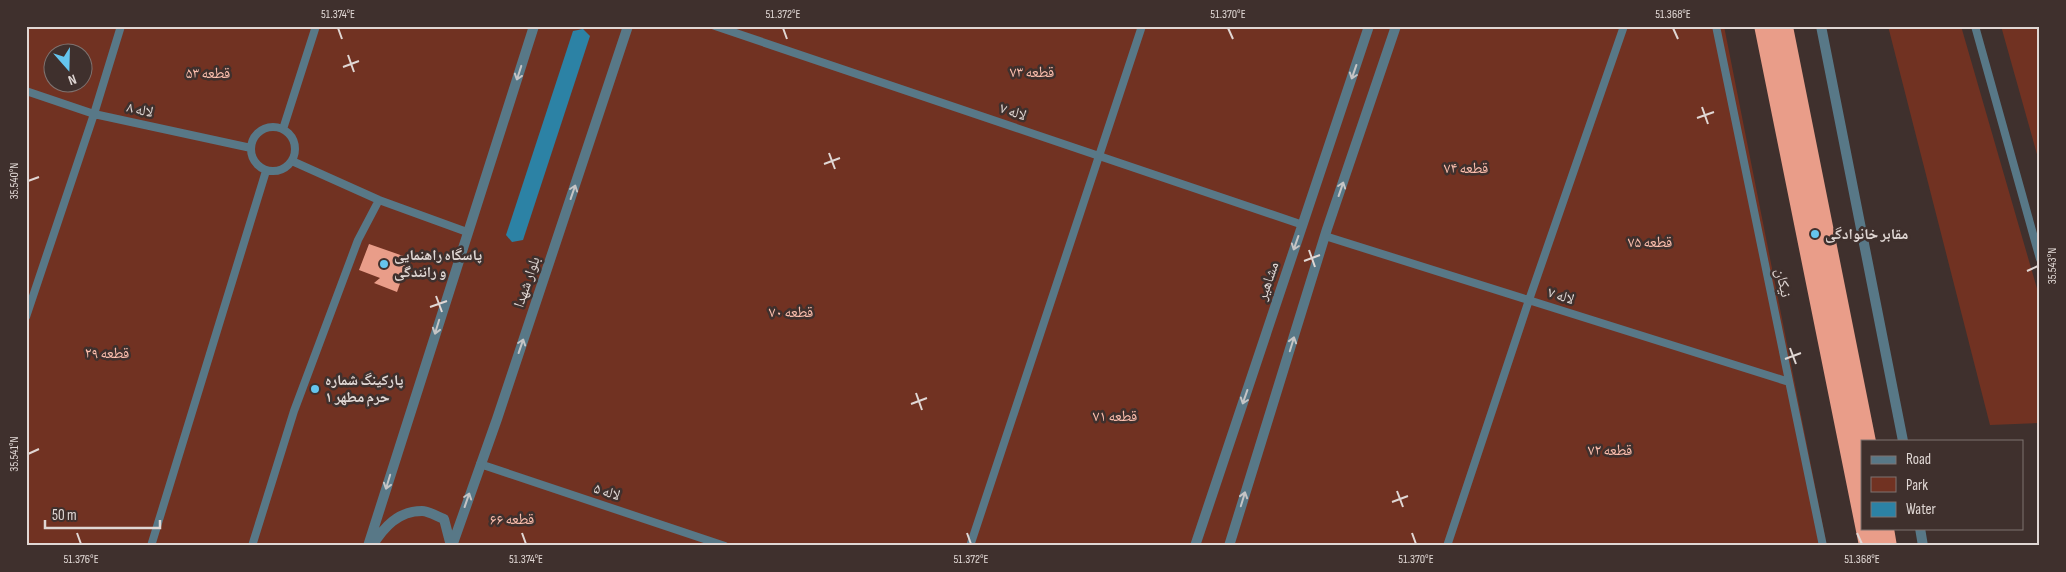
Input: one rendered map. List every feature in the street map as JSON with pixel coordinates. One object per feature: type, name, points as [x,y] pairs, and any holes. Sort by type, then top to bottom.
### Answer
[{"type":"street","points":[[368,546],[534,26]]},
{"type":"street","name":"بلوار شهدا","points":[[452,546],[628,26]]},
{"type":"street","name":"مشاهیر","points":[[1195,546],[1369,26]]},
{"type":"street","points":[[1229,546],[1325,236],[1396,26]]},
{"type":"street","points":[[1821,26],[1903,440]]},
{"type":"street","points":[[372,546],[385,526],[404,514],[423,510],[444,519],[452,546]]},
{"type":"street","points":[[1920,530],[1923,546]]},
{"type":"lane","points":[[26,317],[94,114],[121,26]]},
{"type":"lane","points":[[283,129],[316,26]]},
{"type":"lane","name":"لاله ۷","points":[[715,26],[1303,225]]},
{"type":"lane","points":[[970,546],[1142,26]]},
{"type":"lane","points":[[1447,546],[1529,300],[1624,26]]},
{"type":"lane","name":"نیکان","points":[[1716,26],[1823,546]]},
{"type":"lane","points":[[1975,26],[2040,259]]},
{"type":"lane","name":"لاله ۸","points":[[26,91],[94,114],[251,148]]},
{"type":"lane","points":[[276,127],[283,129],[289,133],[296,147],[292,161],[281,170],[266,171],[255,162],[251,148],[256,135],[262,130],[276,127]]},
{"type":"lane","points":[[292,161],[380,200],[467,232]]},
{"type":"lane","points":[[151,546],[266,171]]},
{"type":"lane","points":[[252,546],[294,411],[358,240],[380,200]]},
{"type":"lane","name":"لاله ۷","points":[[1325,236],[1790,382]]},
{"type":"lane","name":"لاله ۵","points":[[480,464],[725,546]]},
{"type":"green space","points":[[26,26],[1724,26],[1827,546],[26,546]]},
{"type":"green space","points":[[1888,26],[1961,26],[2040,299],[2040,423],[1990,425]]},
{"type":"green space","points":[[2001,26],[2040,26],[2040,165]]},
{"type":"water","points":[[583,29],[590,36],[523,240],[512,242],[506,235],[573,31]]},
{"type":"building","name":"مقابر خانوادگی","points":[[1754,26],[1793,26],[1876,440],[1861,440],[1861,530],[1894,530],[1897,546],[1859,546]]},
{"type":"building","name":"پاسگاه راهنمایی و رانندگی","points":[[369,244],[409,258],[397,292],[374,283],[380,278],[359,270]]},
{"type":"place","name":"مقابر خانوادگی","points":[[1815,234]]},
{"type":"place","name":"پاسگاه راهنمایی و رانندگی","points":[[384,264]]},
{"type":"place","name":"پارکینگ شماره ۱ حرم مطهر","points":[[315,389]]},
{"type":"park label","name":"قطعه ۷۳","points":[[1032,72]]},
{"type":"park label","name":"قطعه ۵۳","points":[[208,73]]},
{"type":"park label","name":"قطعه ۷۴","points":[[1466,168]]},
{"type":"park label","name":"قطعه ۷۵","points":[[1650,242]]},
{"type":"park label","name":"قطعه ۷۰","points":[[791,312]]},
{"type":"park label","name":"قطعه ۲۹","points":[[107,353]]},
{"type":"park label","name":"قطعه ۷۱","points":[[1115,416]]},
{"type":"park label","name":"قطعه ۷۲","points":[[1610,450]]},
{"type":"park label","name":"قطعه ۶۶","points":[[512,519]]}]
